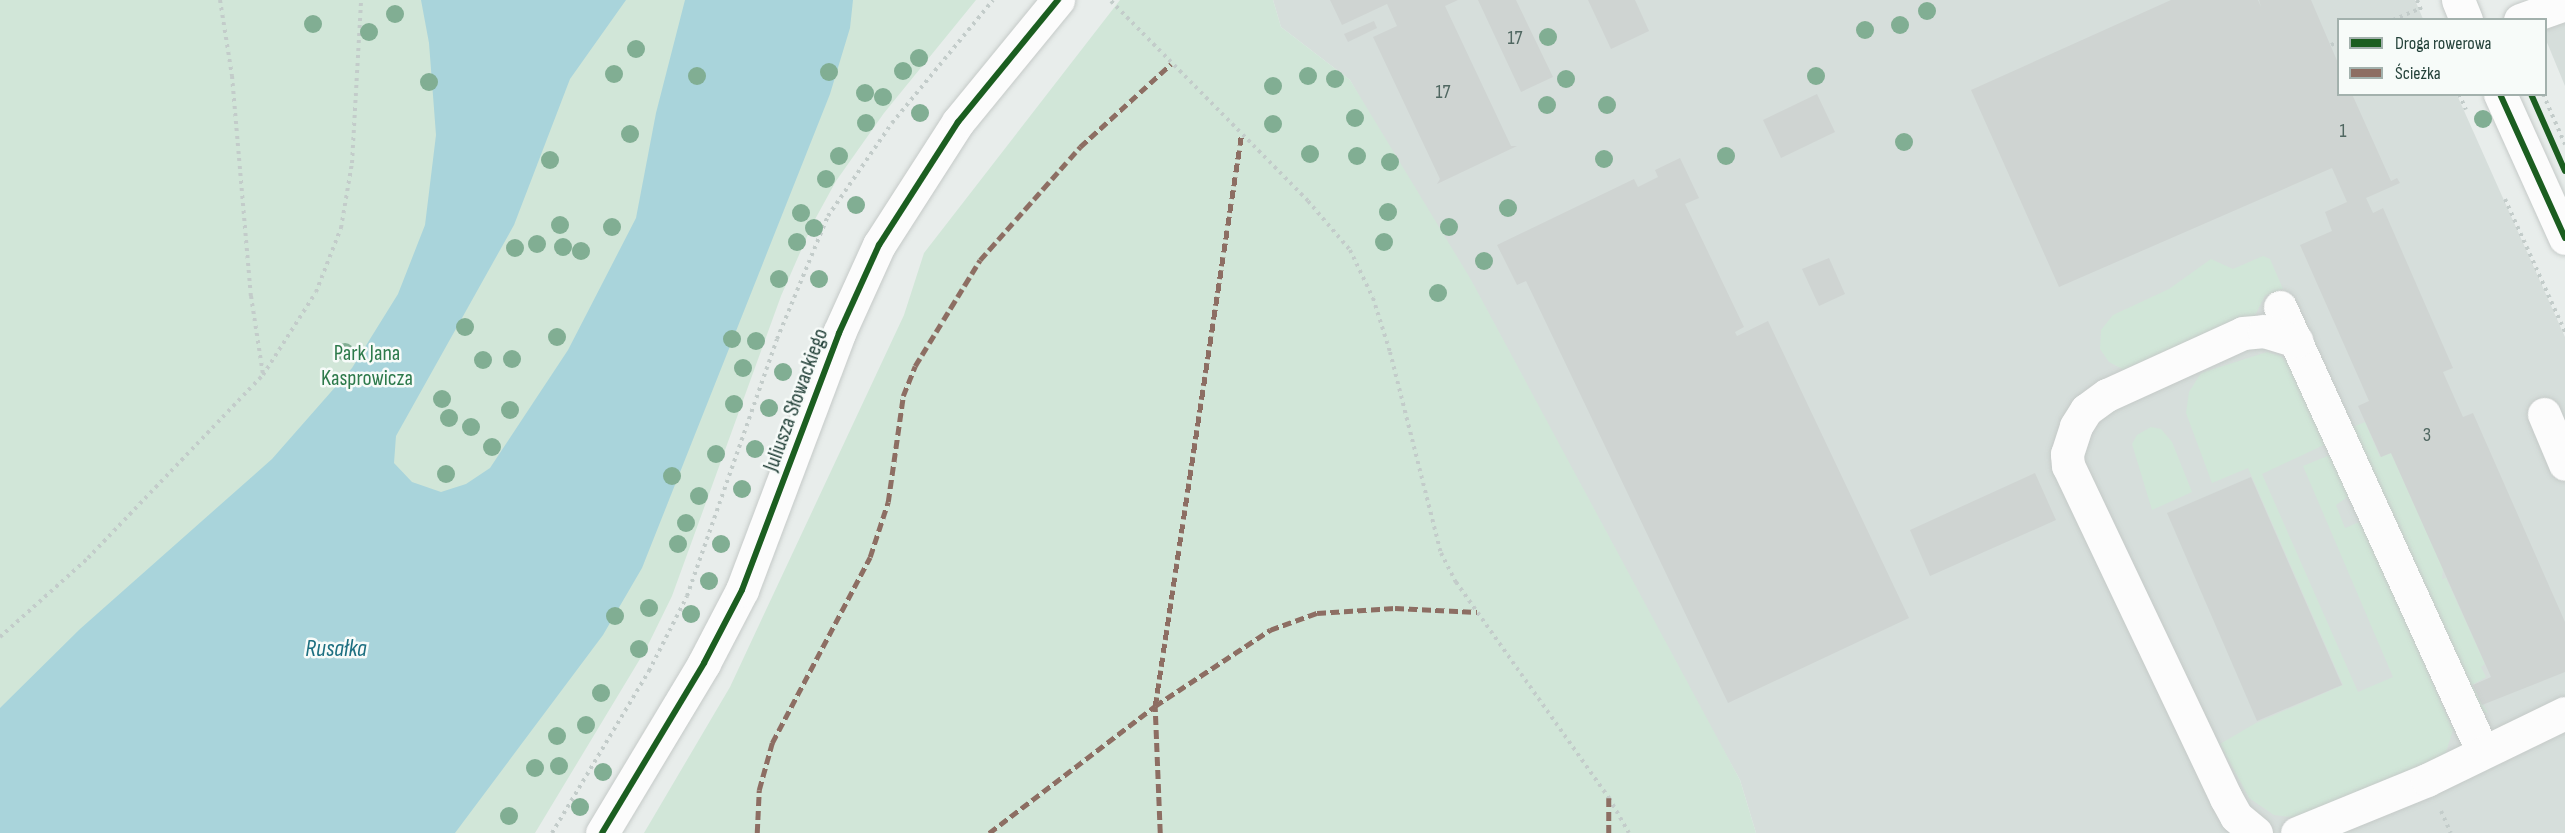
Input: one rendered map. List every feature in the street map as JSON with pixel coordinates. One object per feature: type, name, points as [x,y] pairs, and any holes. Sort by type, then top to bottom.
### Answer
[{"type":"street","name":"Juliusza Słowackiego","points":[[602,833],[704,663],[742,590],[839,333],[879,245],[958,122],[1058,0]]},
{"type":"street","points":[[2458,0],[2465,18]]},
{"type":"street","points":[[2526,18],[2565,4]]},
{"type":"street","points":[[2501,96],[2565,238]]},
{"type":"street","points":[[2280,307],[2483,752]]},
{"type":"street","points":[[2256,833],[2236,816],[2226,798],[2068,466],[2067,454],[2076,426],[2086,410],[2107,395],[2243,333],[2264,331],[2296,341]]},
{"type":"street","points":[[2544,414],[2565,464]]},
{"type":"street","points":[[2297,833],[2427,780],[2565,713]]},
{"type":"path","points":[[220,0],[232,76],[251,296],[263,375]]},
{"type":"path","points":[[0,637],[88,558],[263,375],[316,292],[341,228],[352,163],[361,0]]},
{"type":"path","points":[[552,833],[649,671],[687,596],[777,339],[828,216],[892,123],[993,0]]},
{"type":"path","points":[[2416,0],[2424,18]]},
{"type":"path","points":[[1111,1],[1308,201],[1350,250],[1373,298],[1390,352],[1441,553],[1456,582],[1609,798],[1629,833]]},
{"type":"path","points":[[2398,18],[2421,8]]},
{"type":"path","points":[[2331,45],[2337,42]]},
{"type":"path","points":[[2544,96],[2565,144]]},
{"type":"shaded area","points":[[1273,0],[2415,0],[2423,18],[2337,18],[2337,96],[2457,96],[2565,337],[2565,833],[1756,833],[1740,780],[1350,80],[1281,27]]},
{"type":"shaded area","points":[[2565,0],[2565,86],[2547,42],[2547,19]]},
{"type":"green space","name":"Park Jana Kasprowicza","points":[[0,0],[976,0],[884,113],[836,181],[813,223],[781,296],[672,596],[646,649],[535,833],[0,833]]},
{"type":"green space","points":[[1120,0],[1273,0],[1281,27],[1350,80],[1470,278],[1740,780],[1756,833],[644,833],[730,687],[904,315],[924,253]]},
{"type":"green space","points":[[2263,256],[2270,259],[2283,289],[2265,296],[2253,319],[2126,371],[2109,362],[2100,349],[2101,330],[2113,315],[2169,289],[2211,259],[2233,269]]},
{"type":"green space","points":[[2267,352],[2281,356],[2292,367],[2326,444],[2262,474],[2358,692],[2393,677],[2303,466],[2330,455],[2349,496],[2336,505],[2345,528],[2362,521],[2453,730],[2445,755],[2298,818],[2274,815],[2249,798],[2220,744],[2256,723],[2343,685],[2248,468],[2212,483],[2186,413],[2189,392],[2201,373]]},
{"type":"green space","points":[[2365,422],[2380,457],[2391,453],[2443,569],[2442,579],[2446,578],[2485,664],[2481,667],[2486,677],[2472,685],[2488,713],[2480,710],[2353,427]]},
{"type":"green space","points":[[2151,427],[2161,429],[2172,442],[2192,492],[2152,510],[2132,444],[2137,435]]},
{"type":"water","name":"Rusałka","points":[[421,0],[626,0],[570,79],[514,225],[396,436],[394,463],[412,482],[441,492],[466,484],[490,468],[568,350],[636,218],[656,113],[685,0],[853,0],[850,28],[830,94],[642,568],[603,635],[455,833],[0,833],[0,708],[80,629],[272,459],[352,368],[398,294],[425,225],[436,135],[429,43]]},
{"type":"building","points":[[1330,0],[1458,0],[1445,6],[1511,146],[1517,146],[1437,184],[1440,179],[1373,37],[1397,26],[1387,4],[1342,25]]},
{"type":"building","points":[[1478,0],[1516,0],[1553,77],[1521,92]]},
{"type":"building","points":[[1588,0],[1635,0],[1649,31],[1611,49]]},
{"type":"building","points":[[2171,0],[2258,0],[2261,7],[2259,0],[2311,0],[2337,61],[2337,96],[2353,96],[2391,181],[2397,178],[2400,183],[2366,198],[2373,213],[2383,208],[2453,368],[2443,372],[2463,417],[2473,413],[2565,622],[2565,672],[2482,705],[2473,685],[2491,677],[2391,453],[2381,457],[2358,406],[2369,401],[2300,245],[2332,231],[2325,212],[2347,202],[2332,168],[2059,287],[1971,90]]},
{"type":"building","points":[[1374,21],[1377,28],[1348,42],[1344,34]]},
{"type":"building","points":[[1817,94],[1835,132],[1781,158],[1763,120]]},
{"type":"building","points":[[1680,158],[1699,198],[1685,204],[1744,327],[1735,332],[1737,336],[1768,321],[1909,618],[1728,703],[1526,281],[1517,285],[1497,245],[1634,179],[1638,187],[1658,177],[1655,170]]},
{"type":"building","points":[[1829,258],[1845,294],[1819,306],[1802,269]]},
{"type":"building","points":[[2035,473],[2056,520],[1930,576],[1910,530]]},
{"type":"building","points":[[2251,477],[2342,685],[2257,721],[2167,513]]},
{"type":"marked path","points":[[757,833],[759,790],[772,743],[870,557],[888,502],[903,396],[915,366],[980,260],[1080,147],[1171,64]]},
{"type":"marked path","points":[[1160,833],[1155,706],[1241,137]]},
{"type":"marked path","points":[[989,833],[1155,706],[1270,630],[1317,613],[1395,608],[1477,612]]},
{"type":"marked path","points":[[1609,798],[1609,833]]},
{"type":"cycle path","points":[[602,833],[704,663],[742,590],[839,333],[879,245],[958,122],[1058,0]]},
{"type":"cycle path","points":[[2501,96],[2565,238]]},
{"type":"cycle path","points":[[2532,96],[2565,171]]}]
